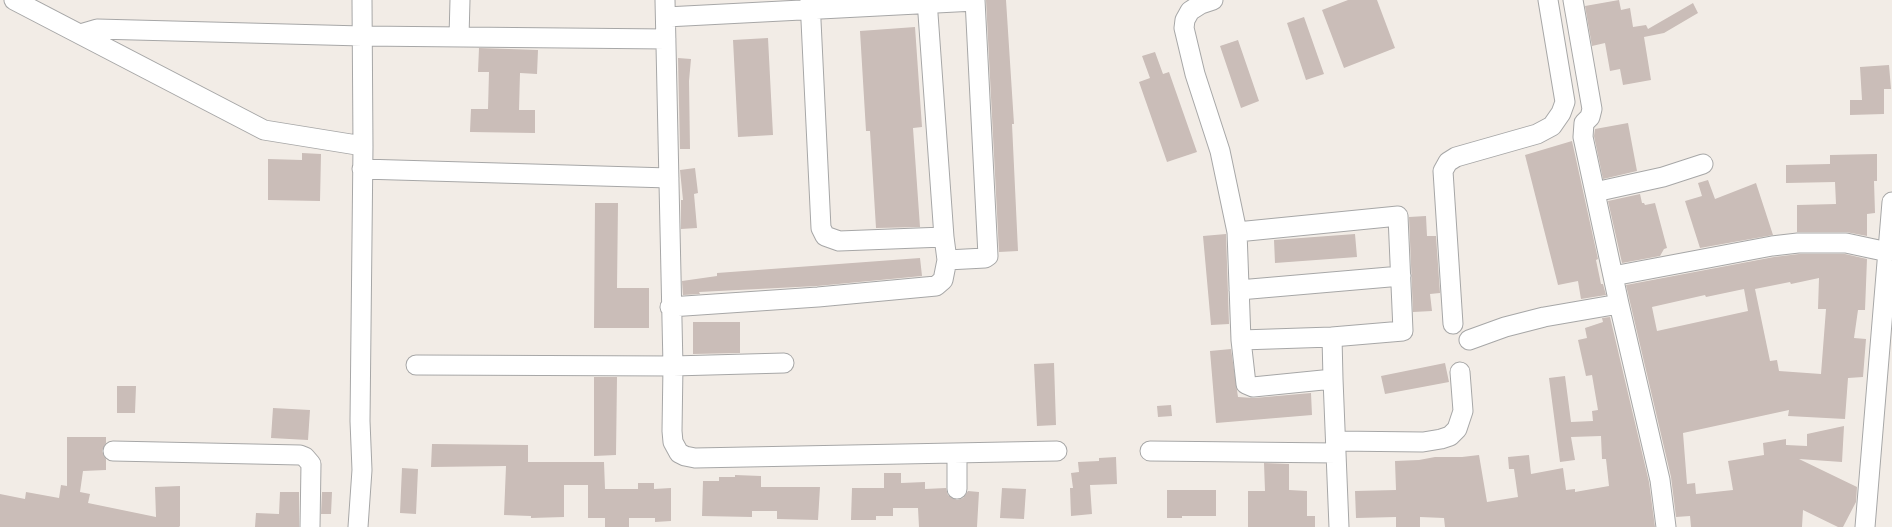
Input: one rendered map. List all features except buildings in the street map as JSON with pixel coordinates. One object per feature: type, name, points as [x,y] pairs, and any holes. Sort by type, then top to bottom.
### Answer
[{"type":"street","points":[[14,0],[264,130],[362,146]]},
{"type":"street","points":[[358,527],[362,470],[360,421],[362,0]]},
{"type":"street","points":[[459,37],[460,0]]},
{"type":"street","points":[[947,260],[985,258],[988,256],[975,0],[666,8],[673,442],[679,453],[695,458],[1057,450]]},
{"type":"street","points":[[1213,0],[1194,4],[1185,20],[1184,28],[1195,74],[1220,151],[1237,232],[1244,381],[1253,387],[1333,379]]},
{"type":"street","points":[[1453,324],[1443,171],[1448,162],[1456,157],[1537,134],[1552,126],[1561,113],[1565,102],[1548,0]]},
{"type":"street","points":[[1574,0],[1592,109],[1590,116],[1584,123],[1583,137],[1612,276],[1660,480],[1666,527]]},
{"type":"street","points":[[670,307],[818,297],[936,286],[943,280],[947,260],[927,2]]},
{"type":"street","points":[[811,5],[822,232],[828,237],[839,241],[944,238]]},
{"type":"street","points":[[80,34],[97,29],[362,36],[666,39]]},
{"type":"street","points":[[1595,192],[1663,177],[1703,164]]},
{"type":"street","points":[[362,169],[669,178]]},
{"type":"street","points":[[1864,527],[1892,202]]},
{"type":"street","points":[[1237,232],[1398,216],[1401,276],[1403,331],[1332,337],[1241,340]]},
{"type":"street","points":[[1612,276],[1772,246],[1798,243],[1846,243],[1888,252]]},
{"type":"street","points":[[1239,290],[1401,276]]},
{"type":"street","points":[[1469,340],[1505,327],[1544,317],[1619,304]]},
{"type":"street","points":[[1332,337],[1339,527]]},
{"type":"street","points":[[416,366],[672,366],[784,363]]},
{"type":"street","points":[[1150,451],[1336,447],[1424,442],[1441,439],[1450,436],[1457,429],[1463,411],[1460,372]]},
{"type":"street","points":[[113,451],[305,457],[311,464],[312,472],[310,527]]},
{"type":"street","points":[[956,453],[957,490]]}]
